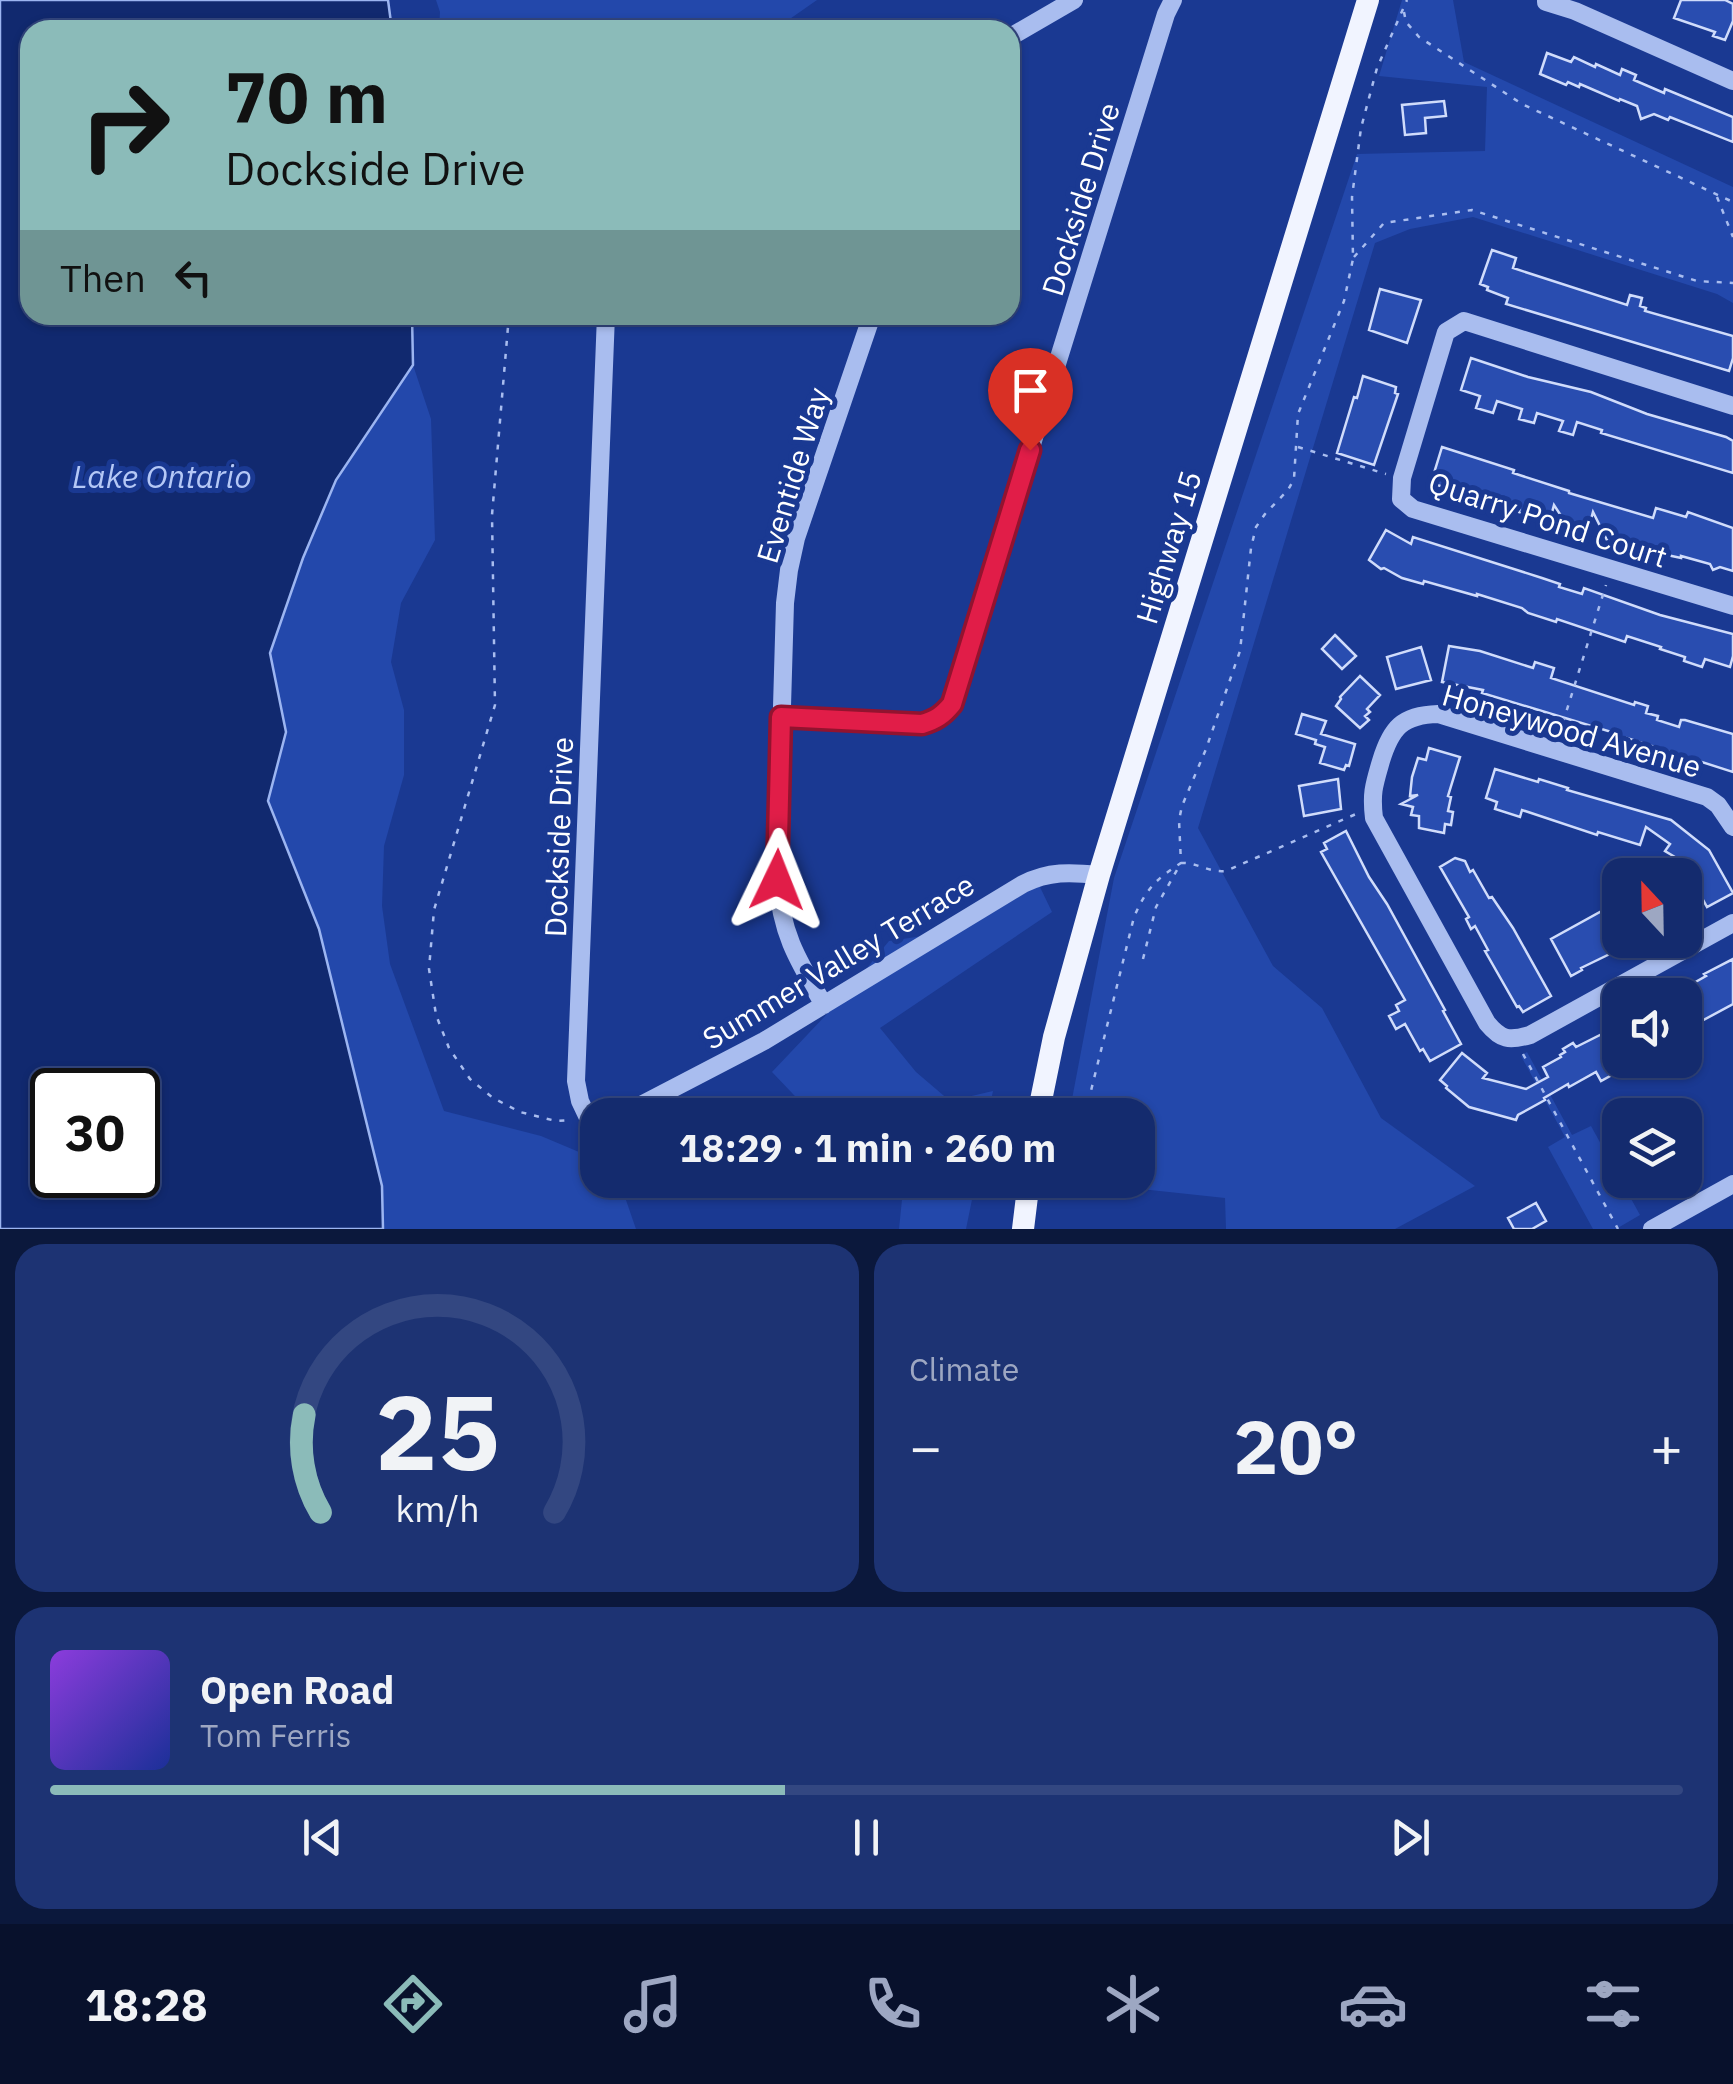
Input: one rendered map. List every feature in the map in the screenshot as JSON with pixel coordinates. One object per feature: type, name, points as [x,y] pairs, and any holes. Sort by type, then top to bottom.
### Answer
[{"type":"main road","name":"Highway 15","points":[[1042,1098],[1098,875],[1368,0]]},
{"type":"main road","points":[[1023,1229],[1027,1198]]},
{"type":"street","points":[[1020,31],[1074,0]]},
{"type":"street","name":"Dockside Drive","points":[[781,717],[922,724],[934,721],[952,704],[1173,0]]},
{"type":"street","points":[[1546,0],[1733,81]]},
{"type":"street","name":"Quarry Pond Court","points":[[1733,406],[1464,322],[1446,332],[1402,478],[1401,499],[1413,509],[1733,606]]},
{"type":"street","name":"Dockside Drive","points":[[580,1101],[576,1081],[606,325]]},
{"type":"street","name":"Eventide Way","points":[[824,1005],[794,954],[779,905],[784,603],[792,554],[869,325]]},
{"type":"street","name":"Honeywood Avenue","points":[[1372,806],[1371,794],[1388,740],[1397,727],[1412,718],[1438,714],[1706,797],[1718,805],[1733,827]]},
{"type":"street","points":[[1372,806],[1374,818],[1487,1024],[1498,1036],[1515,1040],[1530,1036],[1733,923]]},
{"type":"street","name":"Summer Valley Terrace","points":[[655,1098],[764,1041],[1042,874],[1098,875]]},
{"type":"street","points":[[1652,1229],[1733,1184]]},
{"type":"path","points":[[1143,959],[1156,907],[1181,863],[1182,806],[1240,650],[1256,527],[1294,479],[1298,414],[1344,301],[1352,258],[1352,197],[1361,128],[1377,68],[1407,0]]},
{"type":"path","points":[[1404,11],[1406,22],[1419,37],[1522,104],[1733,202]]},
{"type":"path","points":[[1716,195],[1733,238]]},
{"type":"path","points":[[1352,258],[1384,223],[1472,210],[1698,281],[1733,283]]},
{"type":"path","points":[[508,325],[492,515],[495,705],[434,910],[429,969],[436,1015],[450,1048],[470,1079],[493,1098],[520,1112],[556,1121],[580,1120]]},
{"type":"path","points":[[1296,446],[1402,478]]},
{"type":"path","points":[[1554,750],[1611,569]]},
{"type":"path","points":[[1089,1098],[1134,917],[1143,896],[1159,877],[1189,862],[1215,872],[1226,870],[1372,806]]},
{"type":"path","points":[[1515,1040],[1618,1229]]},
{"type":"shaded area","points":[[436,0],[817,0],[788,20],[440,20]]},
{"type":"shaded area","points":[[1402,0],[1453,0],[1464,62],[1733,187],[1733,303],[1717,294],[1473,217],[1410,229],[1375,243],[1198,828],[1273,966],[1322,1008],[1381,1118],[1475,1186],[1395,1229],[1226,1229],[1225,1198],[1155,1190],[1155,1098],[1072,1098],[1114,878],[1357,154],[1485,151],[1487,87],[1379,76]]},
{"type":"shaded area","points":[[413,365],[431,419],[435,540],[401,603],[391,662],[404,710],[404,775],[384,846],[382,906],[390,964],[444,1111],[541,1136],[580,1152],[580,1198],[625,1198],[636,1229],[383,1229],[382,1186],[319,929],[268,801],[286,732],[270,653],[303,558],[336,480]]},
{"type":"shaded area","points":[[1039,885],[1052,912],[880,1028],[916,1072],[946,1098],[797,1098],[772,1072],[844,996],[889,941],[963,930]]},
{"type":"shaded area","points":[[1527,1052],[1572,1135],[1591,1126],[1602,1146],[1602,1198],[1631,1198],[1640,1215],[1616,1229],[1593,1229],[1548,1147],[1565,1137],[1521,1056]]},
{"type":"shaded area","points":[[993,1091],[992,1098],[963,1098]]},
{"type":"shaded area","points":[[902,1198],[972,1198],[966,1229],[899,1229]]},
{"type":"water","name":"Lake Ontario","points":[[0,0],[388,0],[391,20],[20,20],[20,325],[412,325],[413,365],[336,480],[303,558],[270,653],[286,732],[268,801],[319,929],[382,1186],[383,1229],[0,1229]]},
{"type":"building","points":[[1681,0],[1725,0],[1733,4],[1733,21],[1725,40],[1713,36],[1715,32],[1674,18]]},
{"type":"building","points":[[1547,53],[1571,62],[1574,57],[1620,75],[1622,69],[1636,75],[1634,80],[1664,93],[1665,89],[1733,117],[1733,142],[1670,117],[1668,120],[1654,114],[1641,119],[1637,106],[1580,84],[1566,85],[1540,74]]},
{"type":"building","points":[[1444,101],[1446,116],[1425,118],[1426,133],[1405,135],[1402,105]]},
{"type":"building","points":[[1492,250],[1516,258],[1513,268],[1627,305],[1630,295],[1642,298],[1640,306],[1645,311],[1733,336],[1729,371],[1506,304],[1508,298],[1480,284]]},
{"type":"building","points":[[1380,289],[1421,300],[1407,343],[1369,330]]},
{"type":"building","points":[[1471,358],[1591,392],[1647,414],[1726,437],[1733,441],[1733,473],[1577,422],[1573,435],[1559,431],[1563,421],[1537,413],[1534,423],[1519,419],[1522,409],[1497,401],[1493,413],[1476,408],[1480,396],[1461,390]]},
{"type":"building","points":[[1363,376],[1396,387],[1398,394],[1374,465],[1337,453]]},
{"type":"building","points":[[1442,447],[1569,493],[1653,518],[1656,508],[1686,517],[1688,512],[1733,528],[1733,571],[1720,567],[1713,570],[1710,564],[1681,556],[1622,545],[1618,537],[1608,542],[1593,512],[1588,530],[1567,525],[1554,505],[1550,520],[1519,512],[1520,507],[1497,500],[1496,504],[1431,483]]},
{"type":"building","points":[[1386,530],[1411,544],[1413,537],[1582,594],[1584,588],[1660,615],[1733,634],[1730,667],[1705,659],[1702,667],[1627,636],[1625,642],[1477,594],[1402,578],[1369,560]]},
{"type":"building","points":[[1335,635],[1356,656],[1342,669],[1322,649]]},
{"type":"building","points":[[1449,646],[1480,651],[1533,668],[1535,662],[1554,668],[1551,678],[1648,706],[1646,713],[1658,716],[1657,720],[1679,727],[1681,720],[1685,720],[1733,734],[1733,772],[1627,738],[1626,741],[1614,737],[1615,733],[1482,693],[1483,690],[1442,682]]},
{"type":"building","points":[[1421,647],[1431,680],[1396,689],[1387,657]]},
{"type":"building","points":[[1360,676],[1380,695],[1367,709],[1370,712],[1365,716],[1369,720],[1360,728],[1336,706]]},
{"type":"building","points":[[1302,714],[1326,721],[1321,734],[1355,744],[1349,766],[1344,770],[1320,763],[1325,747],[1296,734]]},
{"type":"building","points":[[1429,748],[1460,757],[1448,796],[1448,811],[1453,812],[1451,825],[1445,824],[1444,833],[1419,828],[1419,816],[1411,815],[1413,807],[1401,804],[1418,795],[1410,796],[1412,777],[1418,758],[1426,760]]},
{"type":"building","points":[[1495,769],[1671,820],[1709,850],[1733,893],[1707,907],[1702,898],[1702,858],[1674,858],[1665,851],[1670,844],[1646,827],[1640,845],[1522,810],[1520,817],[1495,809],[1497,802],[1486,798]]},
{"type":"building","points":[[1338,779],[1341,809],[1304,816],[1299,786]]},
{"type":"building","points":[[1346,831],[1461,1044],[1430,1061],[1405,1024],[1396,1029],[1389,1016],[1399,1011],[1396,1005],[1405,1000],[1321,852],[1327,849],[1324,843]]},
{"type":"building","points":[[1455,858],[1465,861],[1492,897],[1551,996],[1523,1012],[1485,951],[1488,950],[1475,926],[1471,929],[1466,919],[1469,917],[1440,867]]},
{"type":"building","points":[[1602,911],[1602,958],[1582,970],[1571,976],[1551,939]]},
{"type":"building","points":[[1733,959],[1733,1004],[1702,1021],[1702,978],[1706,976]]},
{"type":"building","points":[[1602,1034],[1602,1078],[1606,1078],[1601,1081],[1596,1072],[1569,1087],[1568,1084],[1516,1120],[1469,1107],[1440,1080],[1462,1053],[1487,1073],[1483,1078],[1526,1089],[1548,1077],[1543,1067],[1561,1057],[1563,1049],[1573,1043],[1576,1047]]},
{"type":"building","points":[[1536,1203],[1546,1221],[1532,1229],[1514,1229],[1508,1218]]},
{"type":"route","points":[[777,880],[781,717],[922,724],[944,714],[952,704],[1030,450]]}]
